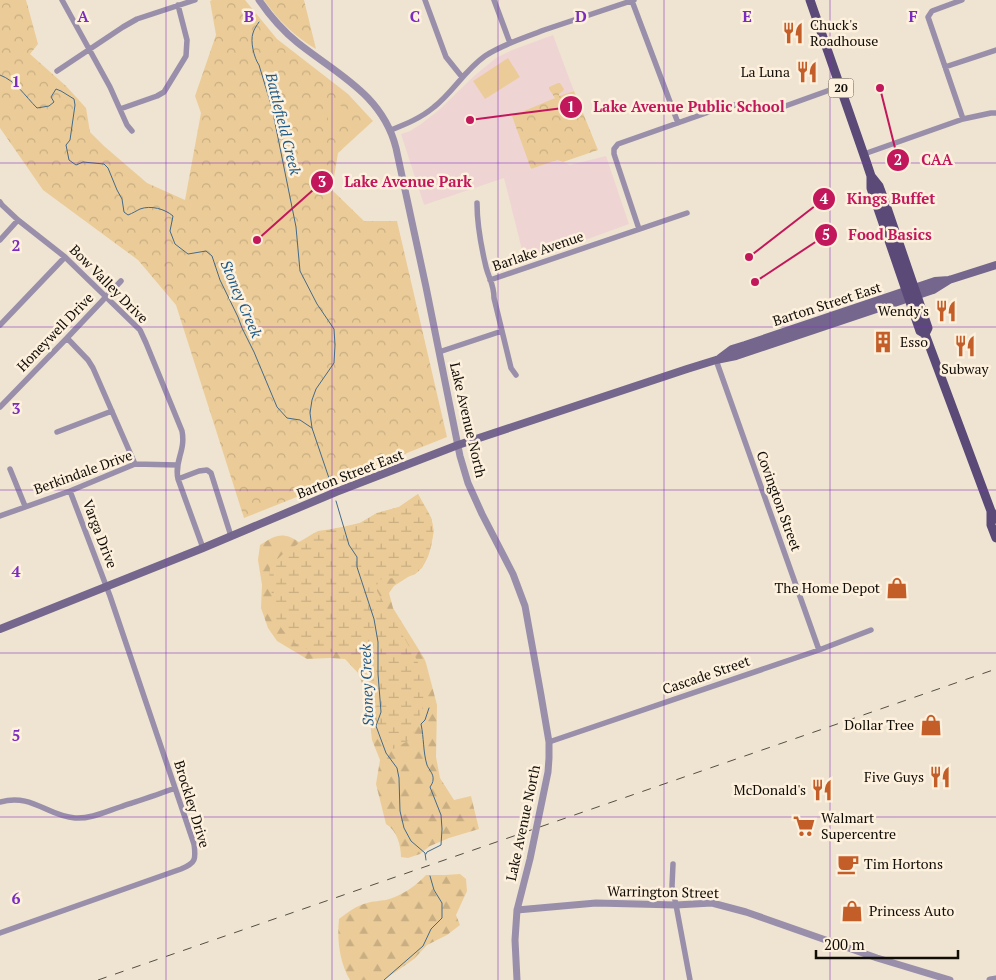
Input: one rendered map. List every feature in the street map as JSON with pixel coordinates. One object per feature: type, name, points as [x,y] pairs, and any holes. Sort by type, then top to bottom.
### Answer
[{"type":"main road","name":"20","points":[[810,0],[871,176],[879,186],[920,331],[925,334],[994,513],[991,525],[996,538]]},
{"type":"main road","name":"Barton Street East","points":[[0,629],[203,548],[336,492],[458,445],[716,360],[736,356],[845,316],[911,294],[933,290],[949,280],[996,265]]},
{"type":"street","points":[[62,0],[110,87],[127,125],[132,131]]},
{"type":"street","points":[[57,71],[136,19],[195,0]]},
{"type":"street","name":"Lake Avenue North","points":[[259,0],[293,38],[362,91],[379,110],[391,130],[458,445],[468,483],[513,574],[525,606],[549,742],[549,758],[548,772],[530,859],[517,910],[514,940],[517,980]]},
{"type":"street","points":[[425,0],[446,57],[462,77]]},
{"type":"street","points":[[494,0],[510,43]]},
{"type":"street","points":[[391,130],[416,119],[436,106],[462,77],[484,57],[498,48],[633,0],[678,123]]},
{"type":"street","points":[[962,0],[932,11],[928,17],[963,119]]},
{"type":"street","points":[[120,109],[158,96],[164,92],[186,56],[187,40],[178,5]]},
{"type":"street","points":[[945,67],[996,50]]},
{"type":"street","points":[[639,229],[614,154],[614,149],[618,144],[730,106],[762,110],[778,109],[841,86]]},
{"type":"street","points":[[864,154],[963,119],[991,112],[996,114]]},
{"type":"street","name":"Bow Valley Drive","points":[[0,202],[18,220],[65,257],[140,330],[182,431],[183,448],[176,472],[203,548]]},
{"type":"street","points":[[477,203],[477,218],[490,280]]},
{"type":"street","name":"Barlake Avenue","points":[[516,375],[511,368],[494,298],[494,287],[490,280],[687,213]]},
{"type":"street","points":[[0,240],[18,220]]},
{"type":"street","points":[[0,325],[65,257]]},
{"type":"street","name":"Honeywell Drive","points":[[0,406],[121,281]]},
{"type":"street","points":[[439,352],[502,332]]},
{"type":"street","points":[[67,338],[93,368],[135,464]]},
{"type":"street","name":"Covington Street","points":[[716,360],[819,650]]},
{"type":"street","points":[[57,432],[112,411]]},
{"type":"street","name":"Berkindale Drive","points":[[0,516],[70,491],[135,464],[177,465]]},
{"type":"street","points":[[10,469],[25,506]]},
{"type":"street","points":[[178,479],[199,471],[207,470],[211,473],[231,536]]},
{"type":"street","name":"Varga Drive","points":[[70,491],[107,586]]},
{"type":"street","name":"Brockley Drive","points":[[0,932],[191,865],[196,857],[194,844],[107,586]]},
{"type":"street","name":"Cascade Street","points":[[549,742],[819,650],[871,630]]},
{"type":"street","points":[[0,802],[21,800],[68,817],[89,817],[175,788]]},
{"type":"street","points":[[673,864],[672,886],[690,980]]},
{"type":"street","name":"Warrington Street","points":[[517,910],[596,903],[712,904],[746,912],[877,958],[948,980]]},
{"type":"street","points":[[990,980],[996,979]]},
{"type":"shaded area","points":[[553,35],[574,91],[552,99],[530,169],[557,160],[570,165],[606,156],[629,224],[525,262],[504,178],[424,205],[401,134],[421,124],[440,109],[474,76],[496,58]]},
{"type":"green space","points":[[0,0],[26,0],[38,44],[30,54],[66,86],[86,108],[90,132],[147,183],[185,200],[201,113],[195,96],[216,35],[210,1],[245,0],[277,39],[348,94],[373,121],[338,153],[332,190],[364,221],[397,221],[447,437],[244,518],[176,305],[138,260],[43,190],[0,128]]},
{"type":"green space","points":[[264,0],[304,0],[316,49],[287,28]]},
{"type":"green space","points":[[508,58],[520,77],[485,99],[473,81]]},
{"type":"green space","points":[[558,83],[564,89],[559,96],[574,91],[598,150],[563,162],[557,160],[531,169],[512,116],[555,98],[549,87]]},
{"type":"green space","points":[[338,105],[346,109],[351,116],[349,121],[337,126],[330,121],[328,116],[331,110]]},
{"type":"green space","points":[[418,494],[431,518],[434,531],[428,556],[422,568],[394,586],[389,593],[393,608],[426,663],[437,705],[436,757],[440,778],[454,800],[471,796],[479,829],[449,838],[430,846],[420,854],[408,858],[401,857],[398,839],[393,830],[386,824],[376,784],[380,760],[372,740],[367,696],[358,673],[345,659],[307,659],[277,641],[268,628],[261,608],[262,585],[258,560],[260,545],[270,539],[284,535],[299,542],[318,531],[360,523],[377,513],[399,507]]},
{"type":"green space","points":[[418,494],[433,524],[432,541],[427,558],[419,571],[413,575],[378,581],[377,591],[417,660],[425,682],[422,709],[415,731],[408,741],[393,749],[383,738],[379,729],[371,683],[354,657],[344,652],[319,652],[300,647],[282,629],[274,615],[274,602],[269,582],[270,566],[283,554],[314,533],[360,523],[377,513],[399,507]]},
{"type":"green space","points":[[460,874],[466,879],[467,891],[456,915],[460,925],[447,935],[427,945],[414,959],[384,980],[350,980],[343,965],[340,950],[339,919],[359,906],[369,902],[386,900],[403,893],[426,875]]},
{"type":"waterway","name":"Battlefield Creek","points":[[259,22],[252,36],[253,49],[272,108],[296,227],[300,271],[317,304],[334,329],[334,363],[316,389],[310,413],[312,428],[332,487]]},
{"type":"waterway","name":"Stoney Creek","points":[[0,75],[16,85],[37,108],[49,106],[54,102],[51,97],[56,89],[74,99],[75,105],[70,140],[66,145],[69,160],[76,165],[83,162],[104,164],[108,168],[122,199],[124,212],[128,215],[149,207],[166,211],[173,216],[170,231],[175,244],[188,254],[206,251],[212,256],[220,280],[254,352],[277,407],[287,418],[300,420],[312,428]]},
{"type":"waterway","name":"Stoney Creek","points":[[336,501],[349,545],[357,557],[357,567],[374,619],[378,642],[381,712],[376,726],[386,753],[397,768],[400,811],[404,828],[411,841],[425,853],[426,860]]},
{"type":"waterway","points":[[426,854],[441,845],[442,829],[441,815],[430,787],[433,778],[427,765],[421,724],[425,720],[429,708]]},
{"type":"waterway","name":"Stoney Creek","points":[[384,980],[423,946],[431,929],[442,918],[442,903],[434,890],[430,876]]},
{"type":"railway","points":[[98,980],[996,669]]},
{"type":"place","name":"Chuck's Roadhouse","points":[[793,33]]},
{"type":"place","name":"La Luna","points":[[807,72]]},
{"type":"place","name":"CAA","points":[[880,88]]},
{"type":"place","name":"Lake Avenue Public School","points":[[470,120]]},
{"type":"place","name":"Lake Avenue Park","points":[[257,240]]},
{"type":"place","name":"Kings Buffet","points":[[749,257]]},
{"type":"place","name":"Food Basics","points":[[755,282]]},
{"type":"place","name":"Wendy's","points":[[946,311]]},
{"type":"place","name":"Esso","points":[[883,342]]},
{"type":"place","name":"Subway","points":[[965,346]]},
{"type":"place","name":"The Home Depot","points":[[897,588]]},
{"type":"place","name":"Dollar Tree","points":[[931,725]]},
{"type":"place","name":"Five Guys","points":[[940,777]]},
{"type":"place","name":"McDonald's","points":[[822,790]]},
{"type":"place","name":"Walmart Supercentre","points":[[804,826]]},
{"type":"place","name":"Tim Hortons","points":[[848,864]]},
{"type":"place","name":"Princess Auto","points":[[852,911]]}]
